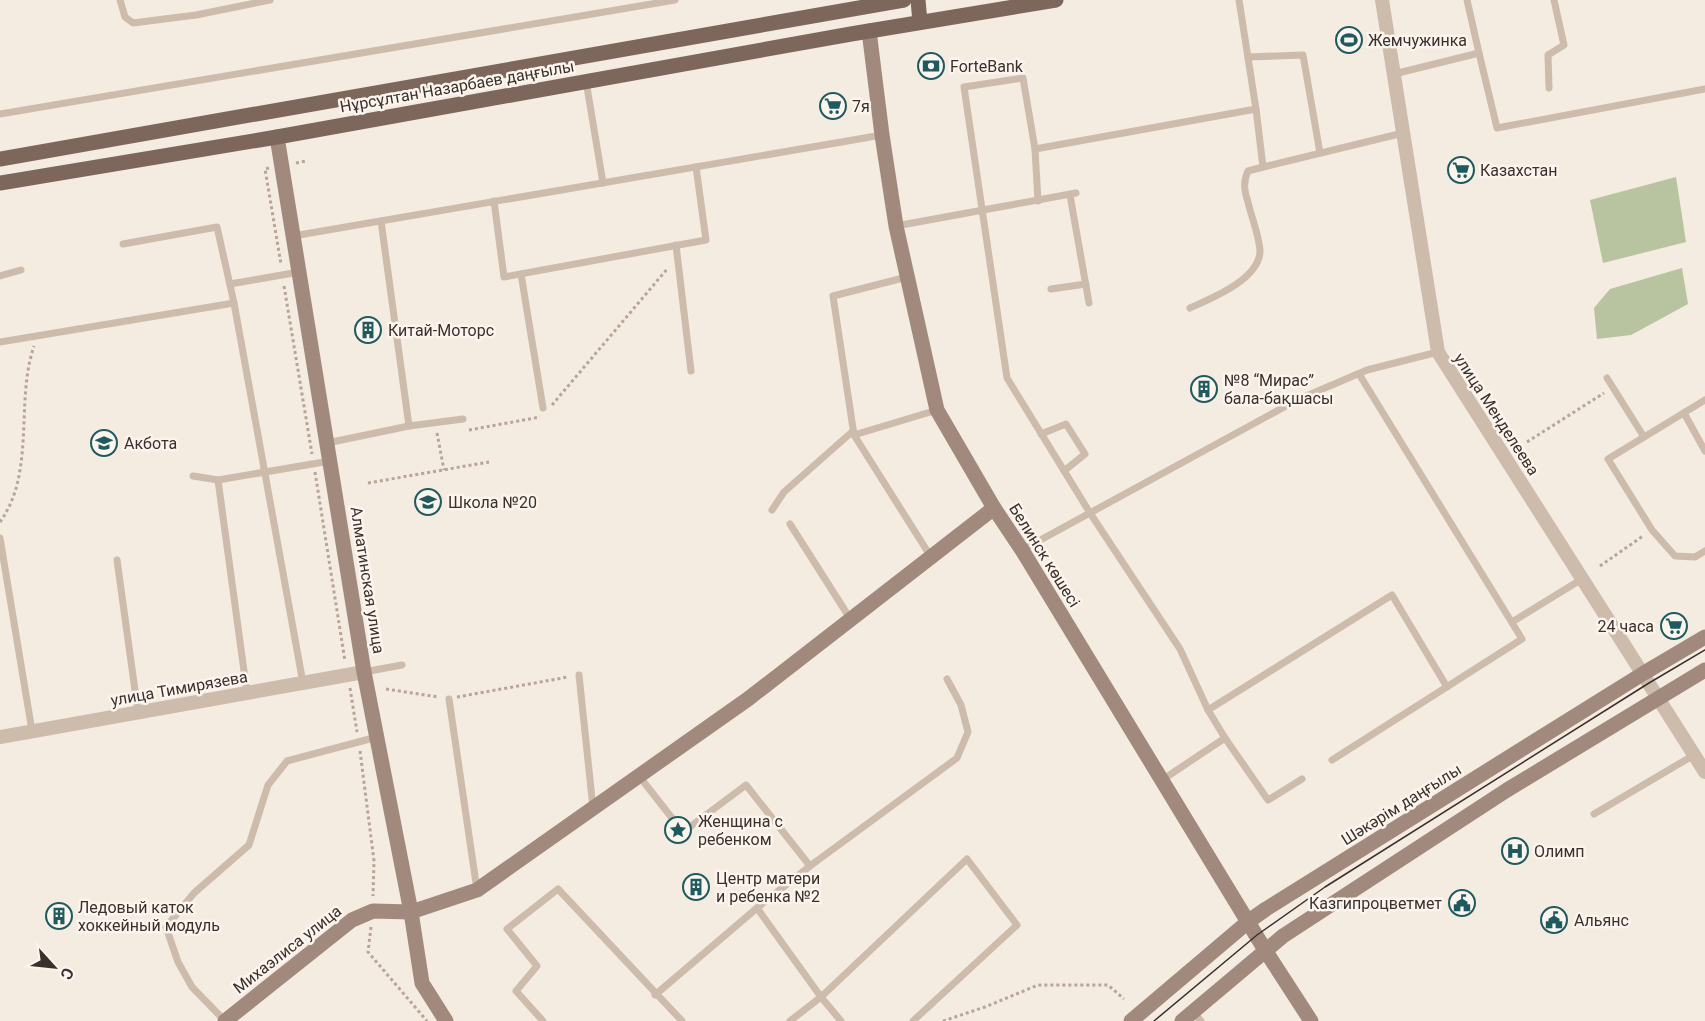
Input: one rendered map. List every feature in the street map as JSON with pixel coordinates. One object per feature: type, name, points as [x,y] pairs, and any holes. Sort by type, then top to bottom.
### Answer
[{"type":"main road","name":"Нұрсұлтан Назарбаев даңғылы","points":[[0,159],[864,5],[904,0]]},
{"type":"main road","points":[[918,0],[920,22]]},
{"type":"main road","name":"Нұрсұлтан Назарбаев даңғылы","points":[[0,183],[277,137],[920,22],[1056,0]]},
{"type":"main road","points":[[864,5],[869,31]]},
{"type":"main road","name":"Белинск көшесі","points":[[869,31],[896,226],[937,410],[994,508],[1022,550],[1265,950],[1311,1021]]},
{"type":"main road","points":[[272,111],[277,137]]},
{"type":"main road","name":"Алматинская улица","points":[[277,137],[364,672],[411,912],[422,983],[446,1021]]},
{"type":"main road","name":"Михаэлиса улица","points":[[225,1021],[352,920],[373,911],[411,912],[477,890],[748,699],[994,508]]},
{"type":"main road","name":"Шәкәрім даңғылы","points":[[1131,1021],[1249,921],[1705,637]]},
{"type":"main road","points":[[1192,1018],[1265,950],[1409,852],[1507,789],[1705,670]]},
{"type":"street","name":"улица Менделеева","points":[[1382,0],[1438,352],[1705,772]]},
{"type":"street","name":"улица Тимирязева","points":[[0,737],[364,672]]},
{"type":"lane","points":[[120,0],[125,17],[133,23],[196,15],[270,0]]},
{"type":"lane","points":[[0,114],[675,0]]},
{"type":"lane","points":[[1239,0],[1263,167]]},
{"type":"lane","points":[[1467,0],[1497,128],[1705,89]]},
{"type":"lane","points":[[1549,88],[1548,55],[1564,45],[1554,0]]},
{"type":"lane","points":[[1394,75],[1479,52]]},
{"type":"lane","points":[[1248,57],[1303,55],[1320,153]]},
{"type":"lane","points":[[1038,201],[1035,149],[1023,78],[964,87],[1007,378],[1090,513],[1180,649],[1208,710],[1268,800],[1302,779]]},
{"type":"lane","points":[[586,81],[603,183]]},
{"type":"lane","points":[[1035,149],[1256,109]]},
{"type":"lane","points":[[1190,308],[1239,283],[1254,266],[1260,252],[1245,192],[1244,180],[1248,171],[1403,133]]},
{"type":"lane","points":[[293,236],[882,135]]},
{"type":"lane","points":[[494,201],[504,277],[706,240],[696,167]]},
{"type":"lane","points":[[896,226],[1073,194],[1089,303]]},
{"type":"lane","points":[[381,221],[409,426]]},
{"type":"lane","points":[[123,244],[217,227],[234,303],[303,683]]},
{"type":"lane","points":[[676,245],[691,371]]},
{"type":"lane","points":[[0,276],[21,270]]},
{"type":"lane","points":[[230,284],[298,272]]},
{"type":"lane","points":[[521,274],[546,408]]},
{"type":"lane","points":[[907,277],[832,296],[853,433],[931,558]]},
{"type":"lane","points":[[1051,289],[1086,284]]},
{"type":"lane","points":[[0,342],[234,303]]},
{"type":"lane","points":[[1022,550],[1297,400],[1359,374],[1438,352]]},
{"type":"lane","points":[[1332,760],[1522,639],[1359,374]]},
{"type":"lane","points":[[1607,378],[1644,437]]},
{"type":"lane","points":[[1705,400],[1608,459],[1652,530],[1675,556],[1695,556],[1705,551]]},
{"type":"lane","points":[[772,510],[784,492],[853,433],[937,410]]},
{"type":"lane","points":[[1684,413],[1705,451]]},
{"type":"lane","points":[[327,443],[409,426],[463,419]]},
{"type":"lane","points":[[1041,434],[1066,424],[1079,444],[1085,454],[1064,471]]},
{"type":"lane","points":[[192,476],[218,480],[330,461]]},
{"type":"lane","points":[[218,480],[247,693]]},
{"type":"lane","points":[[790,524],[850,620]]},
{"type":"lane","points":[[0,538],[32,731]]},
{"type":"lane","points":[[117,560],[138,712]]},
{"type":"lane","points":[[1512,622],[1582,579]]},
{"type":"lane","points":[[1208,710],[1392,595],[1447,687]]},
{"type":"lane","points":[[364,672],[402,665]]},
{"type":"lane","points":[[579,675],[592,808]]},
{"type":"lane","points":[[655,995],[810,866],[957,758],[968,732],[961,705],[947,679]]},
{"type":"lane","points":[[449,699],[477,890]]},
{"type":"lane","points":[[225,1021],[192,987],[178,962],[166,927],[194,893],[249,844],[268,785],[287,761],[377,737]]},
{"type":"lane","points":[[1162,780],[1225,738]]},
{"type":"lane","points":[[1594,814],[1694,755]]},
{"type":"lane","points":[[639,776],[683,832],[746,785],[810,866]]},
{"type":"lane","points":[[790,1021],[821,997],[966,859],[1017,925],[913,1021]]},
{"type":"lane","points":[[543,1021],[516,991],[537,966],[507,929],[558,889],[655,995],[682,1021]]},
{"type":"lane","points":[[757,908],[841,1021]]},
{"type":"path","points":[[306,161],[265,169],[359,742],[374,861],[373,911],[368,952],[427,1021]]},
{"type":"path","points":[[546,408],[677,257]]},
{"type":"path","points":[[0,522],[10,509],[22,457],[27,364],[37,335]]},
{"type":"path","points":[[1527,442],[1613,388]]},
{"type":"path","points":[[469,429],[542,417]]},
{"type":"path","points":[[434,423],[444,470]]},
{"type":"path","points":[[368,483],[489,462]]},
{"type":"path","points":[[1600,566],[1652,530]]},
{"type":"path","points":[[386,689],[449,699],[579,675]]},
{"type":"path","points":[[944,1021],[1038,985],[1108,985],[1124,999]]},
{"type":"green space","points":[[1676,177],[1686,242],[1603,263],[1590,200]]},
{"type":"green space","points":[[1682,268],[1688,304],[1631,335],[1597,339],[1594,308],[1610,289]]},
{"type":"tram line","points":[[1154,1021],[1257,935],[1325,887],[1705,650]]},
{"type":"place","name":"Жемчужинка","points":[[1349,40]]},
{"type":"place","name":"ForteBank","points":[[931,66]]},
{"type":"place","name":"7я","points":[[833,106]]},
{"type":"place","name":"Казахстан","points":[[1461,170]]},
{"type":"place","name":"Китай-Моторс","points":[[368,330]]},
{"type":"place","name":"№8 “Мирас” бала-бақшасы","points":[[1204,389]]},
{"type":"place","name":"Акбота","points":[[104,443]]},
{"type":"place","name":"Школа №20","points":[[428,502]]},
{"type":"place","name":"24 часа","points":[[1674,626]]},
{"type":"place","name":"Женщина с ребенком","points":[[678,830]]},
{"type":"place","name":"Олимп","points":[[1515,851]]},
{"type":"place","name":"Центр матери и ребенка №2","points":[[696,887]]},
{"type":"place","name":"Казгипроцветмет","points":[[1462,903]]},
{"type":"place","name":"Ледовый каток хоккейный модуль","points":[[59,916]]},
{"type":"place","name":"Альянс","points":[[1554,920]]}]
